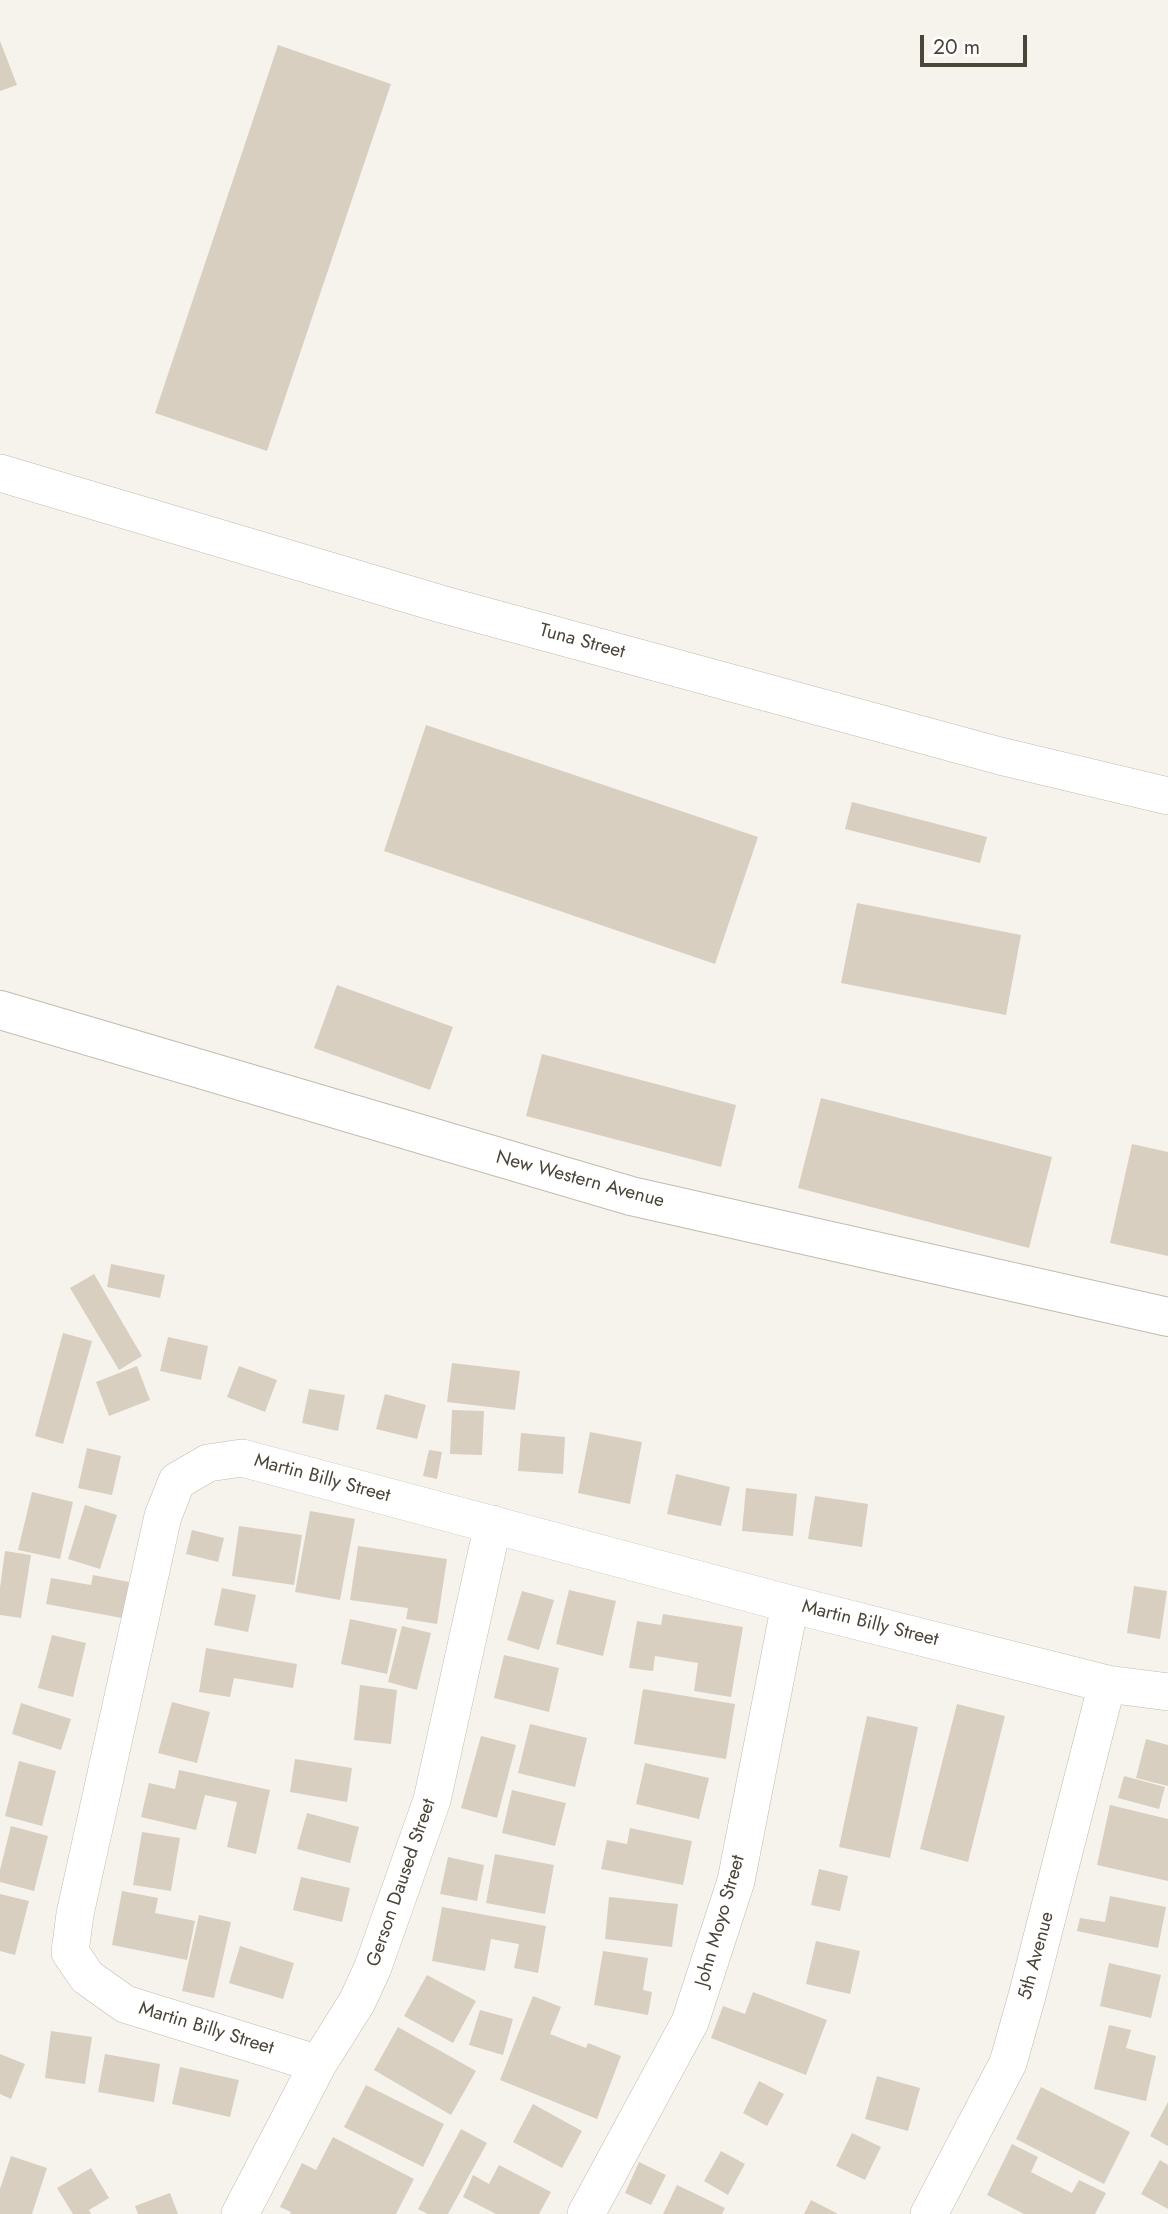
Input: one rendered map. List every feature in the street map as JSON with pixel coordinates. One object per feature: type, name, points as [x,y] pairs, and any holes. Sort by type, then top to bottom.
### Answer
[{"type":"street","name":"Tuna Street","points":[[0,472],[441,604],[1000,757],[1168,796]]},
{"type":"street","name":"New Western Avenue","points":[[0,1010],[631,1196],[1168,1317]]},
{"type":"street","name":"Martin Billy Street","points":[[318,2064],[125,2004],[87,1977],[70,1952],[75,1914],[163,1516],[177,1481],[208,1463],[242,1458],[790,1604],[1107,1684],[1168,1692]]},
{"type":"street","name":"Gerson Daused Street","points":[[240,2214],[318,2064],[357,2002],[373,1967],[432,1800],[493,1524]]},
{"type":"street","name":"John Moyo Street","points":[[586,2214],[690,2022],[736,1881],[790,1604]]},
{"type":"street","name":"5th Avenue","points":[[929,2214],[1008,2063],[1107,1684]]},
{"type":"building","points":[[0,41],[17,85],[0,91]]},
{"type":"building","points":[[278,45],[391,84],[267,451],[155,413]]},
{"type":"building","points":[[426,725],[758,837],[715,964],[384,851]]},
{"type":"building","points":[[852,802],[987,837],[980,863],[845,829]]},
{"type":"building","points":[[857,903],[1021,935],[1006,1015],[841,983]]},
{"type":"building","points":[[337,985],[453,1027],[430,1090],[314,1048]]},
{"type":"building","points":[[542,1054],[736,1105],[721,1167],[526,1116]]},
{"type":"building","points":[[821,1098],[1052,1157],[1029,1248],[798,1188]]},
{"type":"building","points":[[1132,1144],[1168,1152],[1168,1256],[1110,1243]]},
{"type":"building","points":[[111,1264],[165,1275],[160,1298],[107,1287]]},
{"type":"building","points":[[94,1274],[142,1356],[119,1370],[70,1288]]},
{"type":"building","points":[[63,1333],[92,1341],[63,1444],[35,1436]]},
{"type":"building","points":[[168,1337],[208,1346],[201,1380],[160,1371]]},
{"type":"building","points":[[452,1363],[520,1371],[515,1410],[447,1402]]},
{"type":"building","points":[[137,1366],[150,1400],[109,1416],[96,1382]]},
{"type":"building","points":[[239,1366],[277,1380],[265,1412],[227,1397]]},
{"type":"building","points":[[309,1389],[345,1395],[338,1431],[302,1423]]},
{"type":"building","points":[[385,1394],[426,1405],[417,1439],[376,1429]]},
{"type":"building","points":[[452,1410],[484,1411],[482,1455],[450,1454]]},
{"type":"building","points":[[590,1432],[642,1442],[630,1504],[578,1493]]},
{"type":"building","points":[[521,1433],[565,1437],[563,1474],[518,1471]]},
{"type":"building","points":[[87,1448],[121,1456],[112,1495],[78,1488]]},
{"type":"building","points":[[429,1450],[442,1452],[437,1479],[423,1476]]},
{"type":"building","points":[[676,1474],[730,1487],[721,1526],[667,1514]]},
{"type":"building","points":[[746,1488],[797,1494],[793,1536],[742,1531]]},
{"type":"building","points":[[32,1492],[73,1502],[60,1559],[18,1550]]},
{"type":"building","points":[[815,1496],[868,1504],[862,1547],[808,1539]]},
{"type":"building","points":[[85,1505],[117,1515],[100,1569],[68,1559]]},
{"type":"building","points":[[310,1511],[355,1519],[340,1600],[295,1592]]},
{"type":"building","points":[[239,1526],[302,1535],[294,1585],[232,1576]]},
{"type":"building","points":[[192,1530],[224,1538],[218,1562],[186,1554]]},
{"type":"building","points":[[358,1546],[447,1559],[437,1624],[406,1619],[408,1608],[350,1600]]},
{"type":"building","points":[[5,1551],[31,1555],[21,1618],[0,1615],[0,1588]]},
{"type":"building","points":[[93,1575],[129,1582],[122,1618],[46,1604],[51,1578],[91,1585]]},
{"type":"building","points":[[1134,1586],[1167,1591],[1160,1639],[1127,1633]]},
{"type":"building","points":[[222,1588],[256,1595],[248,1632],[214,1625]]},
{"type":"building","points":[[569,1590],[616,1601],[603,1656],[556,1644]]},
{"type":"building","points":[[522,1591],[554,1600],[539,1650],[507,1640]]},
{"type":"building","points":[[663,1614],[743,1627],[731,1697],[694,1691],[698,1663],[655,1656],[653,1671],[629,1668],[637,1621],[661,1625]]},
{"type":"building","points":[[350,1619],[397,1629],[387,1674],[341,1664]]},
{"type":"building","points":[[402,1626],[431,1633],[417,1690],[388,1682]]},
{"type":"building","points":[[52,1635],[86,1643],[73,1697],[38,1688]]},
{"type":"building","points":[[206,1648],[297,1664],[293,1688],[234,1678],[230,1697],[199,1692]]},
{"type":"building","points":[[504,1655],[559,1668],[549,1712],[494,1698]]},
{"type":"building","points":[[360,1685],[397,1690],[391,1744],[354,1740]]},
{"type":"building","points":[[643,1689],[735,1704],[726,1759],[634,1744]]},
{"type":"building","points":[[172,1702],[210,1712],[197,1763],[158,1753]]},
{"type":"building","points":[[21,1703],[71,1719],[61,1750],[12,1734]]},
{"type":"building","points":[[957,1704],[1005,1716],[968,1862],[920,1849]]},
{"type":"building","points":[[867,1716],[918,1727],[890,1858],[839,1847]]},
{"type":"building","points":[[530,1724],[587,1738],[575,1787],[518,1773]]},
{"type":"building","points":[[481,1736],[516,1745],[497,1818],[461,1808]]},
{"type":"building","points":[[1146,1739],[1168,1745],[1168,1786],[1136,1778]]},
{"type":"building","points":[[295,1759],[352,1768],[347,1802],[290,1792]]},
{"type":"building","points":[[19,1761],[56,1771],[42,1826],[5,1816]]},
{"type":"building","points":[[645,1763],[709,1778],[699,1819],[636,1804]]},
{"type":"building","points":[[179,1770],[270,1790],[256,1854],[227,1847],[237,1802],[205,1795],[196,1830],[141,1817],[149,1783],[175,1789]]},
{"type":"building","points":[[1124,1776],[1165,1787],[1159,1809],[1118,1798]]},
{"type":"building","points":[[512,1790],[566,1803],[555,1846],[502,1833]]},
{"type":"building","points":[[1110,1805],[1168,1819],[1168,1881],[1097,1865]]},
{"type":"building","points":[[307,1813],[359,1827],[350,1863],[297,1849]]},
{"type":"building","points":[[11,1826],[48,1836],[34,1891],[0,1882],[0,1870]]},
{"type":"building","points":[[630,1828],[692,1841],[683,1885],[601,1869],[607,1840],[627,1844]]},
{"type":"building","points":[[142,1832],[180,1838],[171,1891],[133,1885]]},
{"type":"building","points":[[495,1854],[554,1865],[545,1914],[486,1903]]},
{"type":"building","points":[[448,1857],[484,1865],[477,1901],[440,1894]]},
{"type":"building","points":[[819,1869],[848,1876],[840,1911],[811,1905]]},
{"type":"building","points":[[301,1877],[350,1888],[342,1922],[293,1910]]},
{"type":"building","points":[[122,1891],[158,1898],[155,1913],[195,1921],[187,1960],[112,1945]]},
{"type":"building","points":[[0,1894],[29,1901],[15,1955],[0,1951]]},
{"type":"building","points":[[1110,1896],[1166,1907],[1158,1948],[1077,1931],[1080,1918],[1105,1922]]},
{"type":"building","points":[[609,1897],[678,1904],[672,1947],[605,1939]]},
{"type":"building","points":[[442,1907],[546,1926],[538,1973],[514,1968],[519,1944],[491,1939],[485,1971],[432,1961]]},
{"type":"building","points":[[199,1915],[231,1922],[214,1998],[182,1991]]},
{"type":"building","points":[[816,1941],[860,1951],[850,1994],[806,1984]]},
{"type":"building","points":[[240,1946],[294,1963],[283,1999],[229,1983]]},
{"type":"building","points":[[603,1951],[648,1958],[643,1990],[652,1992],[648,2015],[594,2005]]},
{"type":"building","points":[[1109,1963],[1161,1975],[1151,2018],[1100,2006]]},
{"type":"building","points":[[427,1975],[476,2001],[453,2043],[404,2016]]},
{"type":"building","points":[[753,1992],[827,2020],[806,2075],[711,2038],[723,2006],[745,2014]]},
{"type":"building","points":[[533,1996],[561,2007],[550,2034],[586,2048],[588,2043],[621,2056],[597,2119],[500,2080]]},
{"type":"building","points":[[480,2010],[513,2019],[503,2055],[469,2045]]},
{"type":"building","points":[[1109,2025],[1131,2030],[1126,2048],[1156,2056],[1146,2101],[1094,2089]]},
{"type":"building","points":[[398,2027],[476,2071],[451,2115],[374,2070]]},
{"type":"building","points":[[51,2031],[92,2037],[85,2084],[45,2078]]},
{"type":"building","points":[[0,2054],[25,2064],[11,2099],[0,2094]]},
{"type":"building","points":[[105,2054],[160,2064],[154,2102],[98,2092]]},
{"type":"building","points":[[180,2067],[239,2080],[230,2117],[172,2104]]},
{"type":"building","points":[[877,2076],[920,2088],[908,2131],[865,2119]]},
{"type":"building","points":[[759,2081],[784,2094],[767,2126],[743,2113]]},
{"type":"building","points":[[366,2085],[444,2124],[423,2167],[344,2127]]},
{"type":"building","points":[[1041,2087],[1130,2132],[1104,2184],[1016,2139]]},
{"type":"building","points":[[1168,2102],[1168,2146],[1150,2136]]},
{"type":"building","points":[[533,2104],[582,2131],[562,2168],[513,2142]]},
{"type":"building","points":[[461,2129],[487,2143],[448,2214],[428,2214],[418,2209]]},
{"type":"building","points":[[852,2133],[881,2147],[865,2180],[836,2166]]},
{"type":"building","points":[[333,2137],[414,2179],[396,2214],[290,2214],[291,2212],[280,2207],[302,2163],[316,2170]]},
{"type":"building","points":[[1012,2144],[1038,2157],[1031,2172],[1072,2193],[1079,2180],[1106,2193],[1095,2214],[1024,2214],[987,2195]]},
{"type":"building","points":[[721,2151],[745,2164],[728,2195],[704,2181]]},
{"type":"building","points":[[11,2156],[47,2168],[32,2214],[0,2214],[0,2189]]},
{"type":"building","points":[[1160,2160],[1168,2165],[1168,2209],[1141,2194]]},
{"type":"building","points":[[639,2162],[666,2175],[651,2205],[625,2193]]},
{"type":"building","points":[[499,2165],[551,2192],[539,2214],[496,2214],[463,2197],[473,2175],[489,2184]]},
{"type":"building","points":[[91,2168],[109,2198],[89,2210],[91,2214],[73,2214],[57,2188]]},
{"type":"building","points":[[677,2185],[725,2208],[722,2214],[663,2214]]},
{"type":"building","points":[[170,2193],[178,2214],[138,2214],[135,2206]]},
{"type":"building","points":[[811,2200],[838,2214],[804,2214]]}]
